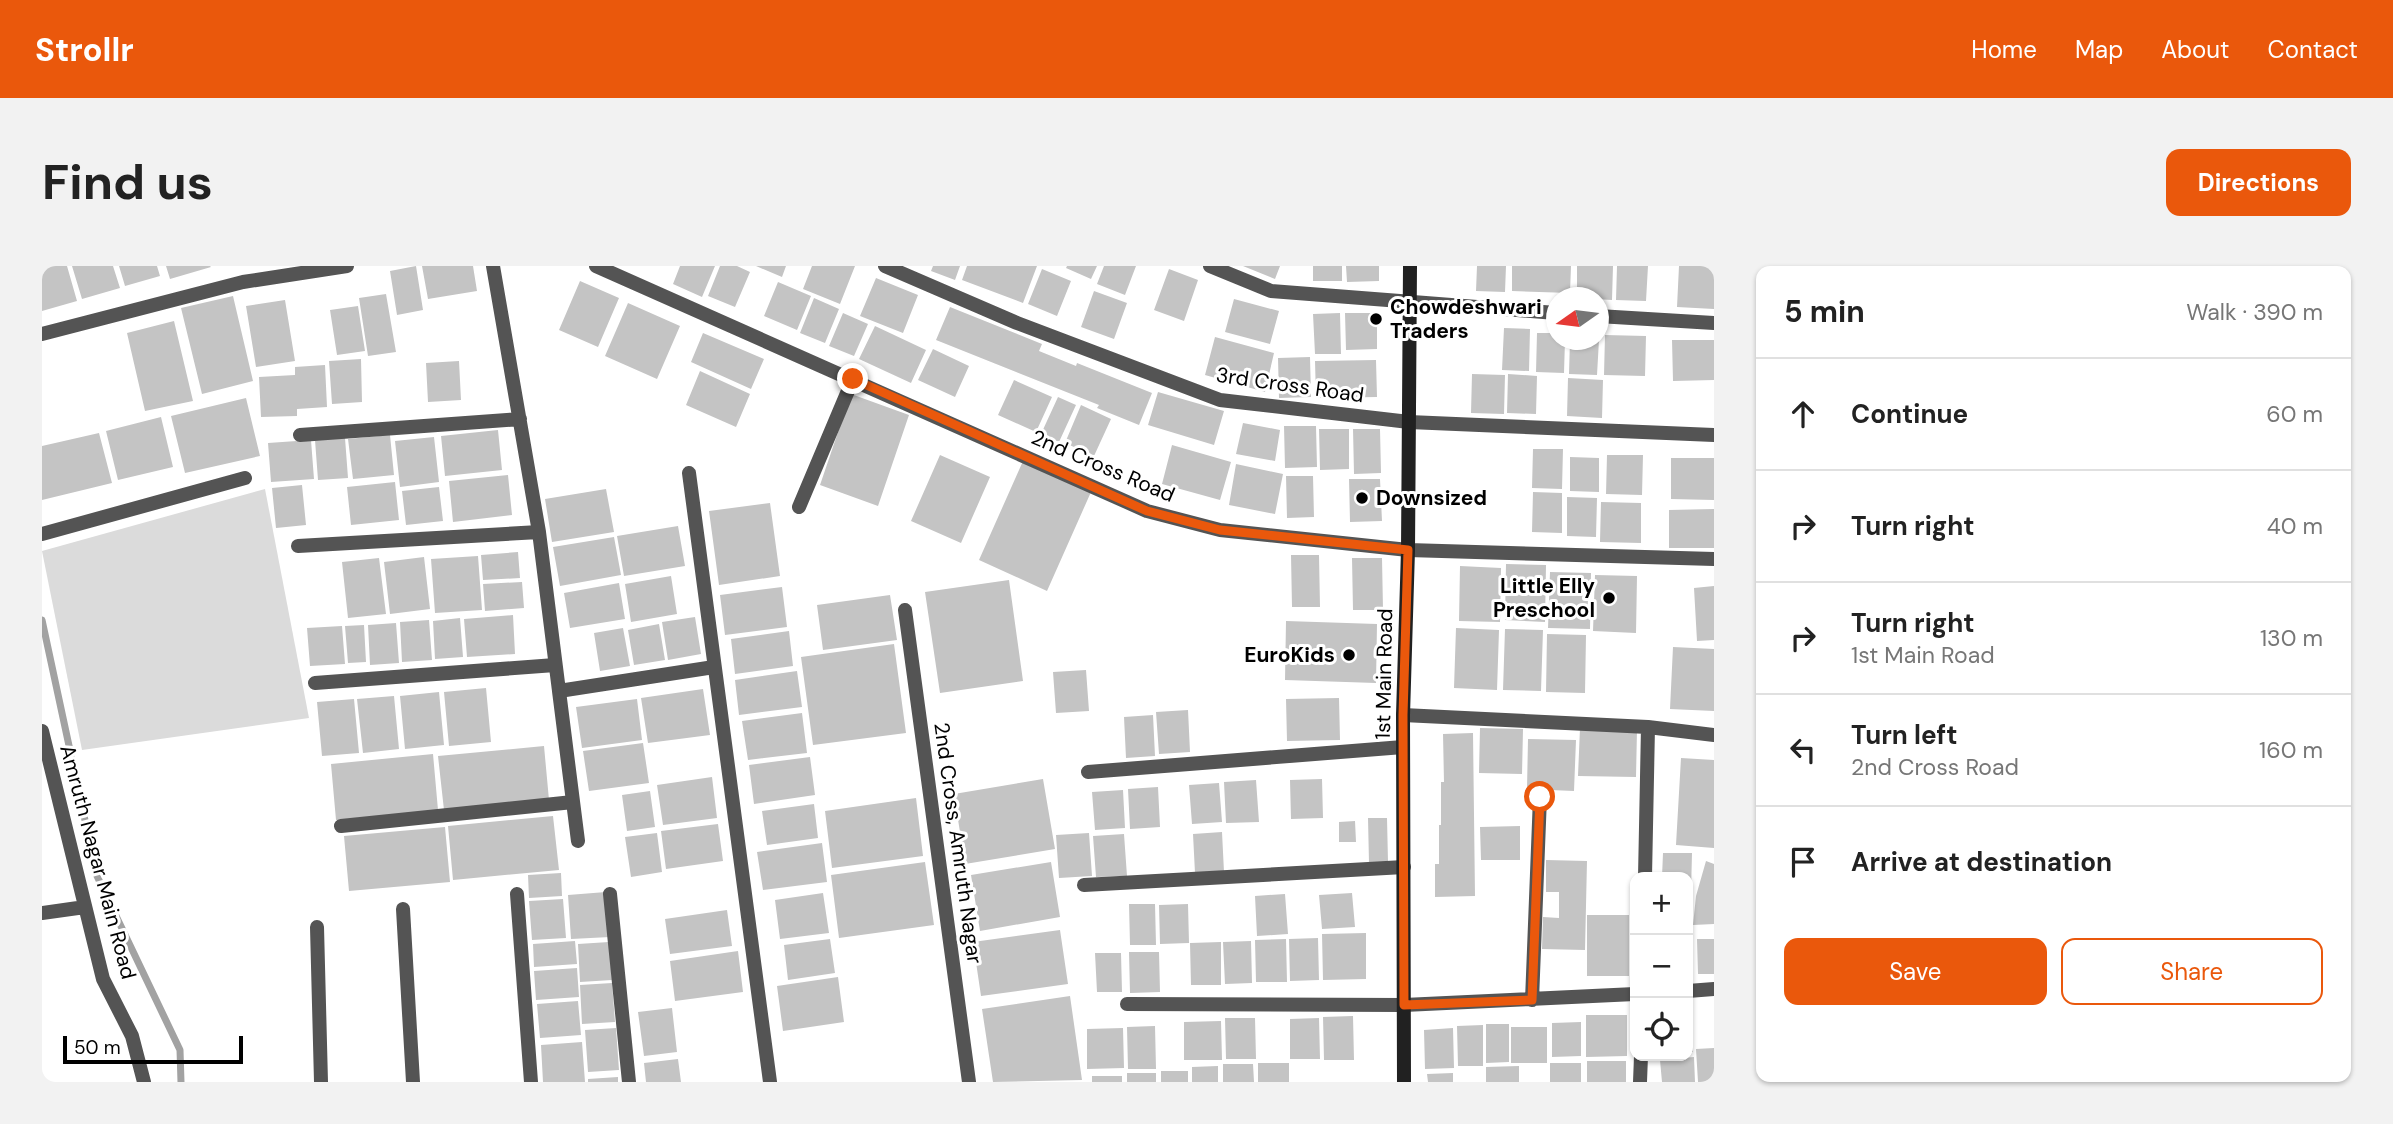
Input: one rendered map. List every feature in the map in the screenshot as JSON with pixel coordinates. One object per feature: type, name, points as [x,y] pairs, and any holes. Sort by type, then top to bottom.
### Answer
[{"type":"street","points":[[42,334],[243,282],[347,266]]},
{"type":"street","points":[[493,266],[539,531],[579,841]]},
{"type":"street","name":"2nd Cross Road","points":[[596,266],[1147,511],[1220,530],[1408,550],[1714,559]]},
{"type":"street","name":"3rd Cross Road","points":[[885,266],[1017,323],[1220,400],[1409,422],[1714,435]]},
{"type":"street","points":[[1210,266],[1271,291],[1546,312]]},
{"type":"street","name":"1st Main Road","points":[[1404,1082],[1403,715],[1408,550],[1410,266]]},
{"type":"street","points":[[1609,317],[1714,323]]},
{"type":"street","points":[[799,507],[853,379]]},
{"type":"street","points":[[300,435],[520,419]]},
{"type":"street","points":[[688,473],[770,1082]]},
{"type":"street","points":[[42,534],[244,478]]},
{"type":"street","points":[[298,546],[539,531]]},
{"type":"street","name":"2nd Cross, Amruth Nagar","points":[[905,610],[969,1082]]},
{"type":"street","points":[[316,684],[555,665]]},
{"type":"street","points":[[559,691],[714,667]]},
{"type":"street","points":[[1403,715],[1648,727],[1714,735]]},
{"type":"street","points":[[1645,872],[1648,727]]},
{"type":"street","name":"Amruth Nagar Main Road","points":[[42,731],[47,772],[103,979],[132,1036],[144,1082]]},
{"type":"street","points":[[1088,772],[1404,747]]},
{"type":"street","points":[[1532,1000],[1540,797]]},
{"type":"street","points":[[341,826],[573,802]]},
{"type":"street","points":[[1084,884],[1404,867]]},
{"type":"street","points":[[517,894],[531,1082]]},
{"type":"street","points":[[610,894],[629,1082]]},
{"type":"street","points":[[42,913],[85,907]]},
{"type":"street","points":[[403,909],[413,1082]]},
{"type":"street","points":[[317,927],[321,1082]]},
{"type":"street","points":[[1693,990],[1714,989]]},
{"type":"street","points":[[1127,1004],[1404,1005],[1630,994]]},
{"type":"street","points":[[1640,1082],[1641,1061]]},
{"type":"shaded area","points":[[265,489],[309,718],[82,750],[42,551]]},
{"type":"building","points":[[42,266],[67,266],[77,301],[42,311]]},
{"type":"building","points":[[72,266],[113,266],[120,288],[82,299]]},
{"type":"building","points":[[119,266],[157,266],[160,276],[125,286]]},
{"type":"building","points":[[166,266],[210,266],[211,267],[170,279]]},
{"type":"building","points":[[416,266],[423,310],[397,315],[390,271]]},
{"type":"building","points":[[422,266],[473,266],[477,291],[428,299]]},
{"type":"building","points":[[680,266],[715,266],[702,297],[673,284]]},
{"type":"building","points":[[720,266],[737,266],[750,272],[735,307],[708,296]]},
{"type":"building","points":[[756,266],[786,266],[782,277]]},
{"type":"building","points":[[812,266],[855,266],[840,304],[803,289]]},
{"type":"building","points":[[933,266],[960,266],[955,280],[931,271]]},
{"type":"building","points":[[967,266],[1037,266],[1023,303],[962,280]]},
{"type":"building","points":[[1097,266],[1091,279],[1066,268]]},
{"type":"building","points":[[1104,266],[1136,266],[1125,295],[1097,284]]},
{"type":"building","points":[[1243,266],[1280,266],[1275,279]]},
{"type":"building","points":[[1313,266],[1342,266],[1342,281],[1313,281]]},
{"type":"building","points":[[1346,266],[1379,266],[1379,281],[1347,282]]},
{"type":"building","points":[[1477,266],[1506,266],[1505,292],[1476,291]]},
{"type":"building","points":[[1512,266],[1571,266],[1570,287],[1546,287],[1546,292],[1512,291]]},
{"type":"building","points":[[1577,266],[1613,266],[1612,300],[1609,300],[1609,287],[1577,287]]},
{"type":"building","points":[[1617,266],[1648,266],[1646,301],[1616,300]]},
{"type":"building","points":[[1679,266],[1714,266],[1714,309],[1677,307]]},
{"type":"building","points":[[1042,269],[1071,281],[1057,316],[1028,304]]},
{"type":"building","points":[[1169,269],[1198,280],[1184,321],[1154,310]]},
{"type":"building","points":[[876,278],[918,295],[903,333],[860,316]]},
{"type":"building","points":[[580,281],[619,298],[598,347],[559,330]]},
{"type":"building","points":[[778,282],[811,296],[797,330],[764,316]]},
{"type":"building","points":[[1094,291],[1127,303],[1114,339],[1081,327]]},
{"type":"building","points":[[386,294],[396,352],[368,356],[359,298]]},
{"type":"building","points":[[233,296],[253,381],[202,394],[181,308]]},
{"type":"building","points":[[814,298],[839,309],[825,343],[800,333]]},
{"type":"building","points":[[1234,299],[1279,311],[1270,344],[1225,332]]},
{"type":"building","points":[[285,300],[295,361],[256,367],[246,306]]},
{"type":"building","points":[[628,303],[680,326],[657,379],[605,356]]},
{"type":"building","points":[[358,306],[365,351],[337,355],[330,310]]},
{"type":"building","points":[[950,307],[1042,344],[1039,351],[1152,393],[1139,425],[1097,408],[1099,405],[936,340]]},
{"type":"building","points":[[843,313],[868,324],[854,356],[829,346]]},
{"type":"building","points":[[1340,313],[1341,354],[1315,354],[1313,314]]},
{"type":"building","points":[[1345,313],[1377,313],[1377,349],[1346,350]]},
{"type":"building","points":[[174,321],[193,401],[145,411],[127,333]]},
{"type":"building","points":[[875,326],[926,350],[911,383],[859,359]]},
{"type":"building","points":[[1504,328],[1530,329],[1529,371],[1502,370]]},
{"type":"building","points":[[703,333],[764,359],[751,389],[691,362]]},
{"type":"building","points":[[1537,333],[1546,333],[1546,350],[1565,350],[1564,373],[1536,372]]},
{"type":"building","points":[[1609,335],[1646,336],[1645,376],[1604,375],[1605,350],[1609,350]]},
{"type":"building","points":[[1215,337],[1274,353],[1265,392],[1205,375]]},
{"type":"building","points":[[1672,340],[1714,340],[1714,380],[1673,381]]},
{"type":"building","points":[[933,349],[969,366],[955,397],[918,380]]},
{"type":"building","points":[[1570,350],[1598,350],[1597,375],[1569,374]]},
{"type":"building","points":[[1310,357],[1311,397],[1279,398],[1278,358]]},
{"type":"building","points":[[361,359],[362,402],[332,404],[329,361]]},
{"type":"building","points":[[1376,360],[1377,397],[1316,398],[1315,361]]},
{"type":"building","points":[[459,361],[461,400],[428,402],[426,363]]},
{"type":"building","points":[[325,365],[327,407],[297,409],[297,416],[261,417],[259,377],[295,375],[295,367]]},
{"type":"building","points":[[700,371],[750,394],[736,427],[686,405]]},
{"type":"building","points":[[1472,374],[1505,375],[1504,414],[1471,413]]},
{"type":"building","points":[[1508,374],[1537,376],[1536,414],[1507,413]]},
{"type":"building","points":[[1568,378],[1603,380],[1602,418],[1567,416]]},
{"type":"building","points":[[1014,380],[1052,397],[1036,432],[998,415]]},
{"type":"building","points":[[1158,392],[1224,411],[1214,445],[1148,425]]},
{"type":"building","points":[[851,394],[909,415],[878,506],[820,485]]},
{"type":"building","points":[[1058,397],[1076,405],[1059,442],[1041,434]]},
{"type":"building","points":[[246,398],[260,456],[185,473],[171,416]]},
{"type":"building","points":[[1081,405],[1111,419],[1094,456],[1065,443]]},
{"type":"building","points":[[161,417],[173,467],[118,480],[106,431]]},
{"type":"building","points":[[1243,423],[1280,430],[1275,461],[1236,454]]},
{"type":"building","points":[[1284,426],[1316,426],[1317,467],[1285,468]]},
{"type":"building","points":[[1319,429],[1349,429],[1349,469],[1320,470]]},
{"type":"building","points":[[1353,429],[1380,429],[1381,473],[1354,474]]},
{"type":"building","points":[[498,430],[502,470],[445,476],[441,436]]},
{"type":"building","points":[[99,433],[112,483],[42,500],[42,446]]},
{"type":"building","points":[[390,435],[394,475],[353,479],[348,439]]},
{"type":"building","points":[[434,437],[439,482],[400,487],[395,441]]},
{"type":"building","points":[[345,438],[348,478],[318,480],[315,440]]},
{"type":"building","points":[[311,440],[314,479],[271,482],[268,443]]},
{"type":"building","points":[[1172,445],[1231,462],[1220,500],[1162,484]]},
{"type":"building","points":[[1533,449],[1563,449],[1562,489],[1532,488]]},
{"type":"building","points":[[940,455],[990,477],[961,543],[911,521]]},
{"type":"building","points":[[1607,455],[1643,455],[1642,495],[1606,494]]},
{"type":"building","points":[[1570,457],[1599,458],[1599,492],[1570,491]]},
{"type":"building","points":[[1671,458],[1714,458],[1714,500],[1671,499]]},
{"type":"building","points":[[1023,461],[1091,492],[1047,591],[979,560]]},
{"type":"building","points":[[1236,464],[1283,474],[1275,514],[1229,505]]},
{"type":"building","points":[[508,475],[512,515],[453,522],[449,481]]},
{"type":"building","points":[[1286,476],[1313,476],[1314,517],[1287,518]]},
{"type":"building","points":[[1349,479],[1380,479],[1382,521],[1350,522]]},
{"type":"building","points":[[395,482],[399,520],[351,525],[347,487]]},
{"type":"building","points":[[302,485],[306,525],[276,528],[272,488]]},
{"type":"building","points":[[439,487],[443,521],[406,525],[402,491]]},
{"type":"building","points":[[606,489],[614,532],[552,542],[545,499]]},
{"type":"building","points":[[1533,492],[1562,493],[1562,533],[1532,532]]},
{"type":"building","points":[[1567,497],[1597,498],[1596,537],[1567,536]]},
{"type":"building","points":[[1601,502],[1641,503],[1641,543],[1600,542]]},
{"type":"building","points":[[770,503],[780,576],[719,585],[709,511]]},
{"type":"building","points":[[1714,509],[1714,548],[1669,548],[1669,510]]},
{"type":"building","points":[[678,526],[685,566],[624,576],[617,536]]},
{"type":"building","points":[[614,537],[621,575],[560,586],[553,547]]},
{"type":"building","points":[[518,552],[520,578],[483,580],[481,555]]},
{"type":"building","points":[[1291,555],[1319,555],[1320,607],[1292,607]]},
{"type":"building","points":[[478,556],[482,610],[435,613],[431,559]]},
{"type":"building","points":[[424,557],[430,609],[390,614],[384,562]]},
{"type":"building","points":[[379,558],[386,614],[348,618],[342,562]]},
{"type":"building","points":[[1352,558],[1382,558],[1383,610],[1353,610]]},
{"type":"building","points":[[1506,564],[1546,565],[1545,622],[1505,620]]},
{"type":"building","points":[[1460,566],[1501,568],[1500,622],[1459,621]]},
{"type":"building","points":[[1550,572],[1591,573],[1590,629],[1548,628]]},
{"type":"building","points":[[1595,575],[1637,576],[1636,633],[1593,631]]},
{"type":"building","points":[[671,576],[677,614],[631,622],[625,584]]},
{"type":"building","points":[[1009,580],[1023,681],[940,693],[925,592]]},
{"type":"building","points":[[522,582],[524,608],[485,611],[483,584]]},
{"type":"building","points":[[619,583],[625,619],[570,628],[564,593]]},
{"type":"building","points":[[1714,586],[1714,640],[1697,641],[1694,588]]},
{"type":"building","points":[[782,587],[787,627],[725,635],[720,595]]},
{"type":"building","points":[[890,595],[897,640],[823,650],[817,605]]},
{"type":"building","points":[[513,615],[515,654],[467,657],[464,619]]},
{"type":"building","points":[[695,617],[701,654],[668,660],[662,622]]},
{"type":"building","points":[[460,618],[463,657],[435,659],[433,621]]},
{"type":"building","points":[[429,620],[432,660],[402,662],[400,622]]},
{"type":"building","points":[[1286,621],[1377,624],[1376,683],[1285,680]]},
{"type":"building","points":[[396,623],[399,663],[370,665],[368,625]]},
{"type":"building","points":[[659,624],[665,660],[634,665],[628,630]]},
{"type":"building","points":[[364,625],[366,662],[348,663],[345,626]]},
{"type":"building","points":[[342,626],[345,664],[310,666],[307,628]]},
{"type":"building","points":[[623,628],[630,666],[600,671],[594,633]]},
{"type":"building","points":[[1456,628],[1499,630],[1497,690],[1454,688]]},
{"type":"building","points":[[1505,629],[1543,630],[1541,691],[1503,690]]},
{"type":"building","points":[[789,631],[793,666],[735,674],[731,639]]},
{"type":"building","points":[[1547,634],[1586,635],[1585,693],[1546,692]]},
{"type":"building","points":[[894,644],[906,733],[813,745],[801,657]]},
{"type":"building","points":[[1673,647],[1714,649],[1714,711],[1670,709]]},
{"type":"building","points":[[1086,670],[1089,711],[1056,713],[1053,672]]},
{"type":"building","points":[[797,671],[802,707],[739,715],[735,680]]},
{"type":"building","points":[[486,688],[491,742],[449,746],[444,692]]},
{"type":"building","points":[[703,689],[710,735],[648,743],[641,698]]},
{"type":"building","points":[[439,692],[444,745],[405,749],[400,696]]},
{"type":"building","points":[[394,696],[399,749],[363,753],[357,699]]},
{"type":"building","points":[[1339,698],[1340,740],[1287,741],[1286,699]]},
{"type":"building","points":[[354,699],[359,753],[322,756],[317,702]]},
{"type":"building","points":[[637,699],[642,740],[582,748],[576,707]]},
{"type":"building","points":[[1188,710],[1190,752],[1159,754],[1156,712]]},
{"type":"building","points":[[802,713],[807,753],[748,760],[742,721]]},
{"type":"building","points":[[1153,715],[1155,756],[1126,758],[1124,717]]},
{"type":"building","points":[[1480,728],[1523,729],[1522,774],[1479,773]]},
{"type":"building","points":[[1580,728],[1637,730],[1636,777],[1578,776]]},
{"type":"building","points":[[1473,733],[1475,896],[1435,897],[1435,864],[1439,864],[1441,782],[1444,782],[1443,734]]},
{"type":"building","points":[[1528,739],[1576,740],[1574,791],[1527,789]]},
{"type":"building","points":[[643,743],[649,783],[589,791],[583,751]]},
{"type":"building","points":[[544,746],[549,800],[444,810],[438,756]]},
{"type":"building","points":[[433,754],[438,810],[336,820],[331,764]]},
{"type":"building","points":[[810,757],[815,795],[754,804],[749,765]]},
{"type":"building","points":[[1681,758],[1714,760],[1714,848],[1676,845]]},
{"type":"building","points":[[712,777],[717,818],[663,825],[657,785]]},
{"type":"building","points":[[1043,779],[1055,849],[965,864],[954,794]]},
{"type":"building","points":[[1322,779],[1323,818],[1291,819],[1290,780]]},
{"type":"building","points":[[1256,780],[1259,822],[1226,823],[1224,782]]},
{"type":"building","points":[[1219,783],[1222,822],[1192,824],[1189,785]]},
{"type":"building","points":[[1158,787],[1160,827],[1130,829],[1128,789]]},
{"type":"building","points":[[1123,790],[1125,828],[1095,830],[1092,792]]},
{"type":"building","points":[[650,791],[655,827],[627,831],[622,795]]},
{"type":"building","points":[[916,798],[923,856],[832,868],[825,811]]},
{"type":"building","points":[[814,804],[818,838],[767,845],[762,811]]},
{"type":"building","points":[[553,816],[559,870],[453,880],[448,826]]},
{"type":"building","points":[[1368,818],[1387,818],[1388,862],[1369,863]]},
{"type":"building","points":[[1355,821],[1356,842],[1339,842],[1339,822]]},
{"type":"building","points":[[718,824],[723,861],[666,869],[661,831]]},
{"type":"building","points":[[1520,826],[1520,860],[1481,860],[1480,827]]},
{"type":"building","points":[[445,827],[450,882],[349,891],[344,836]]},
{"type":"building","points":[[1222,832],[1224,872],[1195,873],[1193,834]]},
{"type":"building","points":[[657,833],[662,872],[631,877],[625,837]]},
{"type":"building","points":[[1089,833],[1092,876],[1059,878],[1056,835]]},
{"type":"building","points":[[1124,834],[1127,876],[1096,877],[1093,836]]},
{"type":"building","points":[[822,843],[827,882],[763,890],[757,852]]},
{"type":"building","points":[[1663,853],[1692,853],[1692,872],[1662,872]]},
{"type":"building","points":[[1546,860],[1587,861],[1585,950],[1542,949],[1543,917],[1559,918],[1559,892],[1546,892]]},
{"type":"building","points":[[1706,861],[1714,864],[1714,924],[1693,925],[1696,896]]},
{"type":"building","points":[[925,862],[934,925],[839,938],[831,875]]},
{"type":"building","points":[[1051,862],[1060,917],[980,931],[971,875]]},
{"type":"building","points":[[561,873],[562,896],[529,898],[528,875]]},
{"type":"building","points":[[606,892],[610,937],[571,939],[568,895]]},
{"type":"building","points":[[823,893],[829,933],[780,939],[775,900]]},
{"type":"building","points":[[1352,893],[1355,927],[1322,929],[1319,895]]},
{"type":"building","points":[[1285,894],[1288,934],[1257,936],[1255,896]]},
{"type":"building","points":[[563,899],[566,938],[532,940],[529,901]]},
{"type":"building","points":[[1129,904],[1155,904],[1156,945],[1130,945]]},
{"type":"building","points":[[1188,904],[1189,943],[1160,944],[1159,905]]},
{"type":"building","points":[[727,910],[732,946],[670,954],[665,919]]},
{"type":"building","points":[[1587,915],[1629,915],[1629,976],[1587,976]]},
{"type":"building","points":[[1060,930],[1068,984],[981,996],[973,942]]},
{"type":"building","points":[[1366,933],[1366,979],[1323,980],[1322,934]]},
{"type":"building","points":[[1318,938],[1319,980],[1290,981],[1289,939]]},
{"type":"building","points":[[830,939],[835,973],[788,980],[784,945]]},
{"type":"building","points":[[1286,939],[1287,982],[1256,982],[1255,940]]},
{"type":"building","points":[[1697,939],[1714,939],[1714,974],[1698,974]]},
{"type":"building","points":[[575,941],[577,964],[534,967],[533,944]]},
{"type":"building","points":[[1251,941],[1252,983],[1225,984],[1223,942]]},
{"type":"building","points":[[609,942],[612,980],[580,982],[578,944]]},
{"type":"building","points":[[1221,942],[1221,985],[1191,985],[1190,943]]},
{"type":"building","points":[[738,951],[743,992],[675,1001],[670,961]]},
{"type":"building","points":[[1129,952],[1159,952],[1160,992],[1130,993]]},
{"type":"building","points":[[1095,953],[1121,953],[1122,992],[1097,992]]},
{"type":"building","points":[[577,968],[579,997],[536,1000],[534,971]]},
{"type":"building","points":[[838,977],[844,1022],[783,1031],[777,986]]},
{"type":"building","points":[[612,983],[615,1022],[582,1024],[580,985]]},
{"type":"building","points":[[1070,996],[1082,1080],[993,1082],[982,1009]]},
{"type":"building","points":[[578,1001],[581,1035],[540,1038],[537,1004]]},
{"type":"building","points":[[672,1008],[677,1052],[644,1056],[638,1012]]},
{"type":"building","points":[[1586,1015],[1627,1015],[1627,1056],[1586,1057]]},
{"type":"building","points":[[1353,1016],[1354,1060],[1324,1060],[1323,1017]]},
{"type":"building","points":[[1225,1018],[1255,1018],[1256,1059],[1226,1059]]},
{"type":"building","points":[[1319,1018],[1320,1059],[1290,1059],[1290,1019]]},
{"type":"building","points":[[1221,1021],[1222,1060],[1184,1060],[1184,1022]]},
{"type":"building","points":[[1581,1022],[1581,1056],[1552,1057],[1552,1023]]},
{"type":"building","points":[[1486,1024],[1509,1024],[1509,1062],[1486,1063]]},
{"type":"building","points":[[1483,1025],[1483,1066],[1458,1066],[1457,1026]]},
{"type":"building","points":[[1155,1026],[1156,1069],[1128,1069],[1127,1027]]},
{"type":"building","points":[[1511,1027],[1547,1027],[1547,1063],[1511,1063]]},
{"type":"building","points":[[616,1028],[619,1070],[588,1072],[585,1030]]},
{"type":"building","points":[[1123,1028],[1124,1068],[1087,1069],[1087,1029]]},
{"type":"building","points":[[1453,1028],[1454,1068],[1425,1069],[1424,1030]]},
{"type":"building","points":[[582,1042],[585,1082],[543,1082],[541,1045]]},
{"type":"building","points":[[1714,1048],[1714,1082],[1698,1082],[1696,1049]]},
{"type":"building","points":[[1693,1057],[1695,1082],[1662,1082],[1660,1061],[1693,1061]]},
{"type":"building","points":[[678,1059],[681,1082],[646,1082],[644,1063]]},
{"type":"building","points":[[1587,1061],[1626,1061],[1626,1082],[1587,1082]]},
{"type":"building","points":[[1258,1063],[1289,1063],[1289,1082],[1258,1082]]},
{"type":"building","points":[[1550,1063],[1581,1063],[1581,1082],[1550,1082]]},
{"type":"building","points":[[1223,1064],[1253,1064],[1254,1082],[1223,1082]]},
{"type":"building","points":[[1218,1066],[1218,1082],[1192,1082],[1192,1067]]},
{"type":"building","points":[[1519,1066],[1519,1082],[1486,1082],[1486,1067]]},
{"type":"building","points":[[1161,1071],[1188,1071],[1188,1082],[1161,1082]]},
{"type":"building","points":[[1127,1073],[1156,1073],[1156,1082],[1127,1082]]},
{"type":"building","points":[[1453,1073],[1453,1082],[1428,1082],[1427,1074]]},
{"type":"building","points":[[1092,1076],[1122,1076],[1122,1082],[1092,1082]]},
{"type":"building","points":[[618,1077],[618,1082],[588,1082],[588,1079]]},
{"type":"waterway","points":[[42,620],[97,876],[180,1050],[181,1082]]},
{"type":"place","name":"Chowdeshwari Traders","points":[[1376,319]]},
{"type":"place","name":"Downsized","points":[[1362,498]]},
{"type":"place","name":"Little Elly Preschool","points":[[1609,598]]},
{"type":"place","name":"EuroKids","points":[[1349,655]]},
{"type":"route","points":[[853,379],[1147,511],[1220,530],[1408,550],[1403,715],[1404,1005],[1532,1000],[1540,797]]}]
